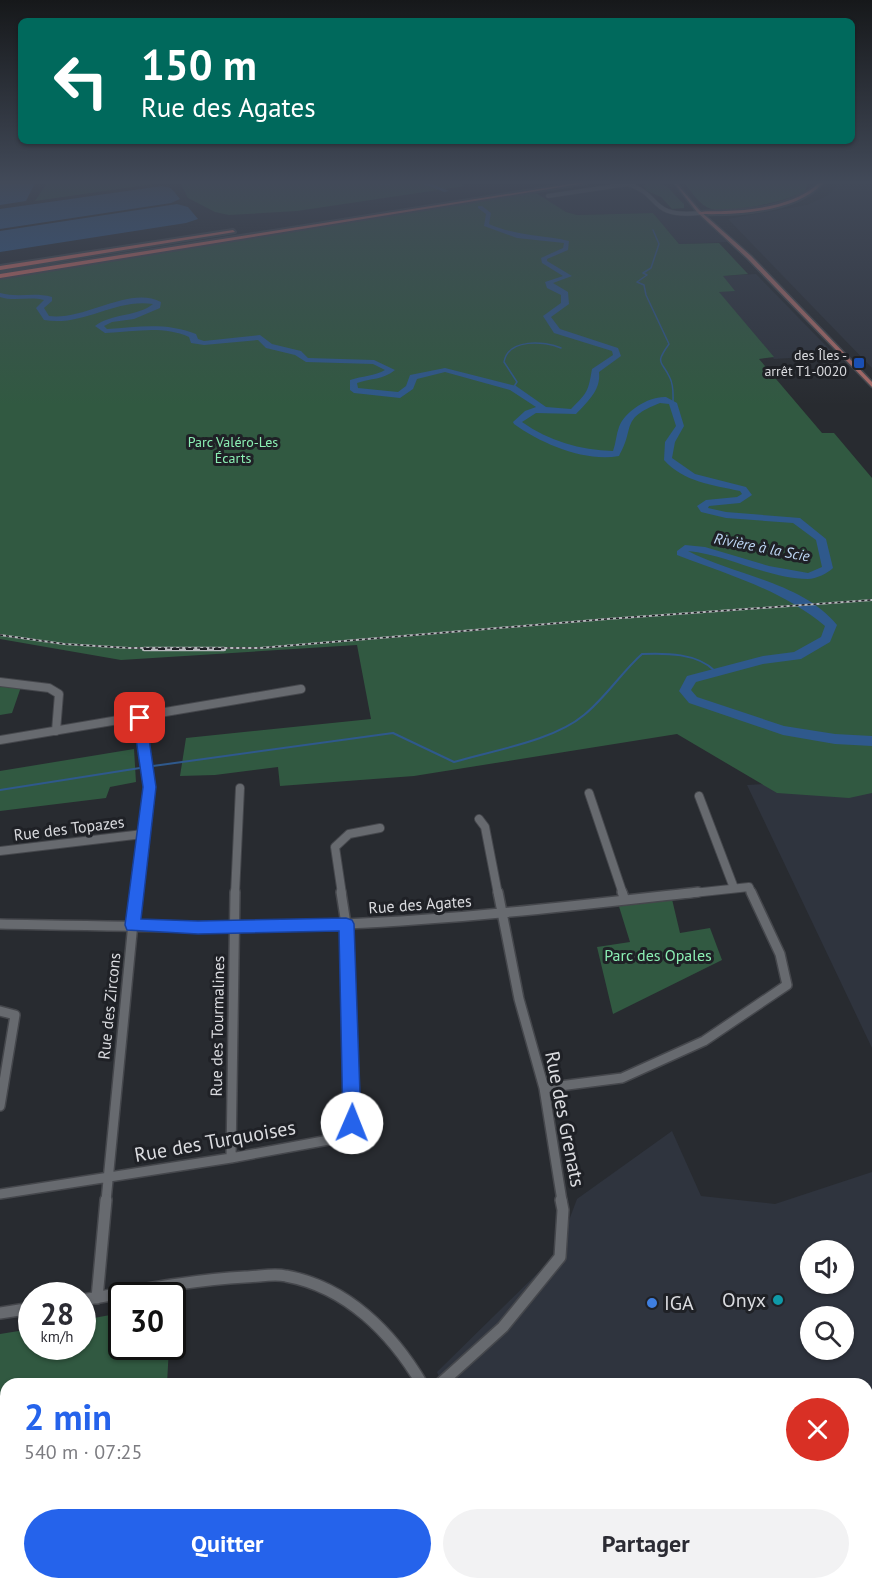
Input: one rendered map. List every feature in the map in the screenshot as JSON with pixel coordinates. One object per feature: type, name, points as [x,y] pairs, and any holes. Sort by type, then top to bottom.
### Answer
[{"type":"highway","points":[[0,268],[68,257]]},
{"type":"highway","points":[[0,276],[118,257]]},
{"type":"main road","points":[[748,257],[872,385]]},
{"type":"street","points":[[0,682],[49,688],[59,694],[56,731]]},
{"type":"street","points":[[0,740],[301,689]]},
{"type":"street","name":"Rue des Zircons","points":[[97,1298],[132,925],[150,787],[140,718]]},
{"type":"street","name":"Rue des Tourmalines","points":[[231,1158],[234,927],[240,788]]},
{"type":"street","points":[[590,793],[625,900]]},
{"type":"street","points":[[544,1088],[622,1078],[705,1041],[787,985],[780,954],[749,887],[734,888],[699,796]]},
{"type":"street","name":"Rue des Grenats","points":[[447,1378],[503,1327],[560,1257],[563,1210],[544,1088],[519,999],[485,827],[479,819]]},
{"type":"street","name":"Rue des Turquoises","points":[[0,1194],[231,1158],[345,1137],[352,1123],[346,924],[335,847],[340,837],[353,832],[380,828]]},
{"type":"street","name":"Rue des Topazes","points":[[0,851],[143,834]]},
{"type":"street","name":"Rue des Agates","points":[[0,924],[234,927],[346,924],[502,913],[734,888]]},
{"type":"street","points":[[0,1011],[15,1015],[0,1107]]},
{"type":"street","points":[[97,1298],[222,1278],[286,1276],[344,1298],[386,1331],[418,1378]]},
{"type":"street","points":[[0,1313],[18,1310]]},
{"type":"shaded area","points":[[765,257],[872,257],[872,368]]},
{"type":"shaded area","points":[[756,274],[835,355],[774,359],[706,277]]},
{"type":"shaded area","points":[[872,777],[872,1048],[747,785]]},
{"type":"shaded area","points":[[672,1131],[701,1196],[775,1204],[872,1172],[872,1378],[440,1378],[437,1372],[556,1255],[577,1199]]},
{"type":"green space","name":"Parc Valéro-Les Écarts","points":[[118,257],[732,257],[748,274],[723,276],[735,291],[719,292],[774,357],[759,359],[822,433],[834,433],[872,478],[872,793],[849,798],[777,793],[677,734],[414,776],[280,786],[278,767],[215,775],[180,776],[186,738],[371,719],[357,645],[121,660],[0,639],[0,276]]},
{"type":"green space","points":[[0,684],[21,687],[12,713],[0,715]]},
{"type":"green space","points":[[134,749],[136,782],[110,787],[106,798],[0,811],[0,771]]},
{"type":"green space","name":"Parc des Opales","points":[[671,895],[680,933],[710,928],[722,960],[613,1014],[597,947],[630,942],[617,900]]},
{"type":"green space","points":[[108,1315],[108,1360],[168,1360],[167,1378],[0,1378],[0,1334],[18,1331],[18,1360],[96,1360],[96,1318]]},
{"type":"waterway","name":"Rivière à la Scie","points":[[544,409],[573,412],[592,392],[596,380],[595,371],[617,356],[615,350],[557,331],[547,316],[565,304],[565,294],[550,286],[549,282],[569,276],[544,262],[546,257]]},
{"type":"waterway","points":[[655,257],[651,268],[643,273],[647,275],[637,282],[644,285],[646,295],[669,344],[661,362],[671,381],[673,403]]},
{"type":"waterway","points":[[0,295],[15,298],[35,296],[49,299],[40,308],[47,318],[62,320],[124,302],[146,300],[157,302],[157,306],[131,317],[110,320],[99,326],[105,331],[172,329],[182,331],[193,336],[194,341],[204,343],[260,337],[269,346],[298,353],[306,360],[374,362],[391,370],[379,377],[369,376],[353,382],[354,390],[400,395],[410,387],[413,377],[445,370],[513,388],[544,409]]},
{"type":"waterway","points":[[513,388],[517,382],[504,362],[512,349],[528,343],[561,348]]},
{"type":"waterway","name":"Rivière à la Scie","points":[[544,409],[528,412],[517,422],[539,436],[564,446],[590,452],[616,454],[624,426],[635,412],[663,399],[673,403],[680,426],[670,442],[667,458],[683,472],[712,483],[743,489],[747,495],[740,500],[706,503],[702,506],[705,510],[726,515],[796,520],[821,539],[828,568],[809,576],[767,569],[705,550],[685,548],[681,553],[779,591],[815,612],[831,625],[826,639],[797,656],[763,660],[691,679],[685,691],[693,700],[783,730],[835,739],[872,741]]},
{"type":"waterway","points":[[153,766],[393,733],[454,762],[522,744],[571,724],[592,708],[642,654],[671,654],[690,657],[708,665],[715,671]]},
{"type":"waterway","points":[[0,790],[140,768]]},
{"type":"railway","points":[[0,635],[64,644],[129,648],[260,648],[872,600]]},
{"type":"railway","points":[[144,649],[224,649]]},
{"type":"place","name":"des Îles - arrêt T1-0020","points":[[859,363]]},
{"type":"place","name":"Onyx","points":[[778,1300]]},
{"type":"place","name":"IGA","points":[[652,1303]]},
{"type":"route","points":[[140,718],[150,787],[132,925],[198,927],[346,924],[354,1107],[352,1123]]}]
